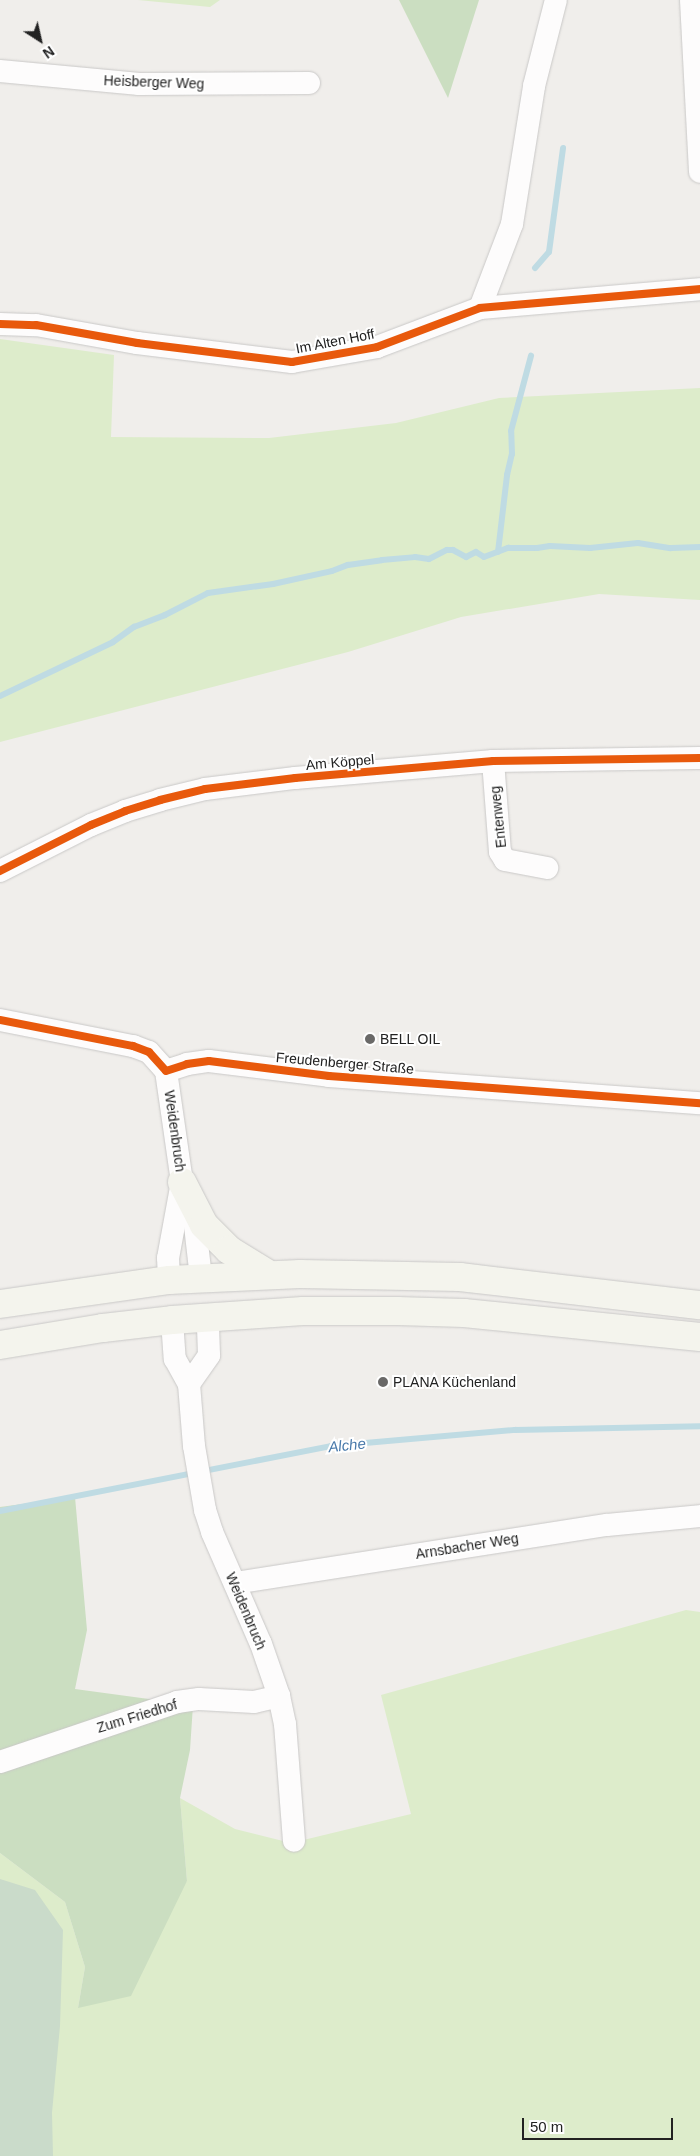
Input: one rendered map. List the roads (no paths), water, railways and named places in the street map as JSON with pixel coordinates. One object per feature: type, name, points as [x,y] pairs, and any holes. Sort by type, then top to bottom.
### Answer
[{"type":"main road","points":[[182,1182],[204,1225],[229,1250],[268,1274]]},
{"type":"main road","points":[[0,1304],[169,1280],[268,1274],[460,1277],[700,1305]]},
{"type":"main road","points":[[201,1278],[208,1318]]},
{"type":"main road","points":[[169,1280],[172,1320]]},
{"type":"main road","points":[[0,1345],[104,1328],[172,1320],[303,1311],[397,1311],[538,1319],[700,1336]]},
{"type":"street","points":[[480,308],[512,224],[534,86],[556,0]]},
{"type":"street","points":[[691,0],[700,172]]},
{"type":"street","name":"Heisberger Weg","points":[[0,70],[139,84],[308,83]]},
{"type":"street","name":"Im Alten Hoff","points":[[0,324],[36,325],[137,343],[292,362],[377,347],[480,308],[700,289]]},
{"type":"street","name":"Am Köppel","points":[[0,871],[91,825],[125,811],[205,789],[493,760],[700,758]]},
{"type":"street","name":"Entenweg","points":[[493,760],[500,852],[505,860],[548,868]]},
{"type":"street","points":[[0,1020],[134,1046],[149,1052],[166,1071]]},
{"type":"street","name":"Freudenberger Straße","points":[[166,1071],[187,1064],[209,1061],[328,1076],[700,1103]]},
{"type":"street","name":"Weidenbruch","points":[[166,1071],[182,1182],[169,1250],[169,1280]]},
{"type":"street","points":[[194,1208],[201,1278]]},
{"type":"street","points":[[189,1384],[209,1355],[208,1318]]},
{"type":"street","name":"Weidenbruch","points":[[172,1320],[175,1360],[189,1384],[198,1472],[205,1510],[212,1532],[261,1644],[279,1696],[285,1724],[294,1841]]},
{"type":"street","name":"Arnsbacher Weg","points":[[235,1583],[607,1525],[700,1516]]},
{"type":"street","name":"Zum Friedhof","points":[[0,1762],[177,1702],[199,1700],[254,1702],[279,1696]]},
{"type":"waterway","points":[[535,268],[549,252],[563,148]]},
{"type":"waterway","points":[[498,552],[507,475],[512,454],[511,431],[531,356]]},
{"type":"waterway","points":[[0,696],[113,642],[134,627],[165,615],[208,593],[273,584],[332,571],[348,565],[415,557],[429,559],[447,550],[453,550],[466,557],[476,552],[484,557],[508,548],[550,546],[590,548],[638,543],[671,548],[700,547]]},
{"type":"waterway","name":"Alche","points":[[0,1511],[331,1446],[515,1430],[700,1426]]},
{"type":"place","name":"BELL OIL","points":[[370,1039]]},
{"type":"place","name":"PLANA Küchenland","points":[[383,1382]]}]
